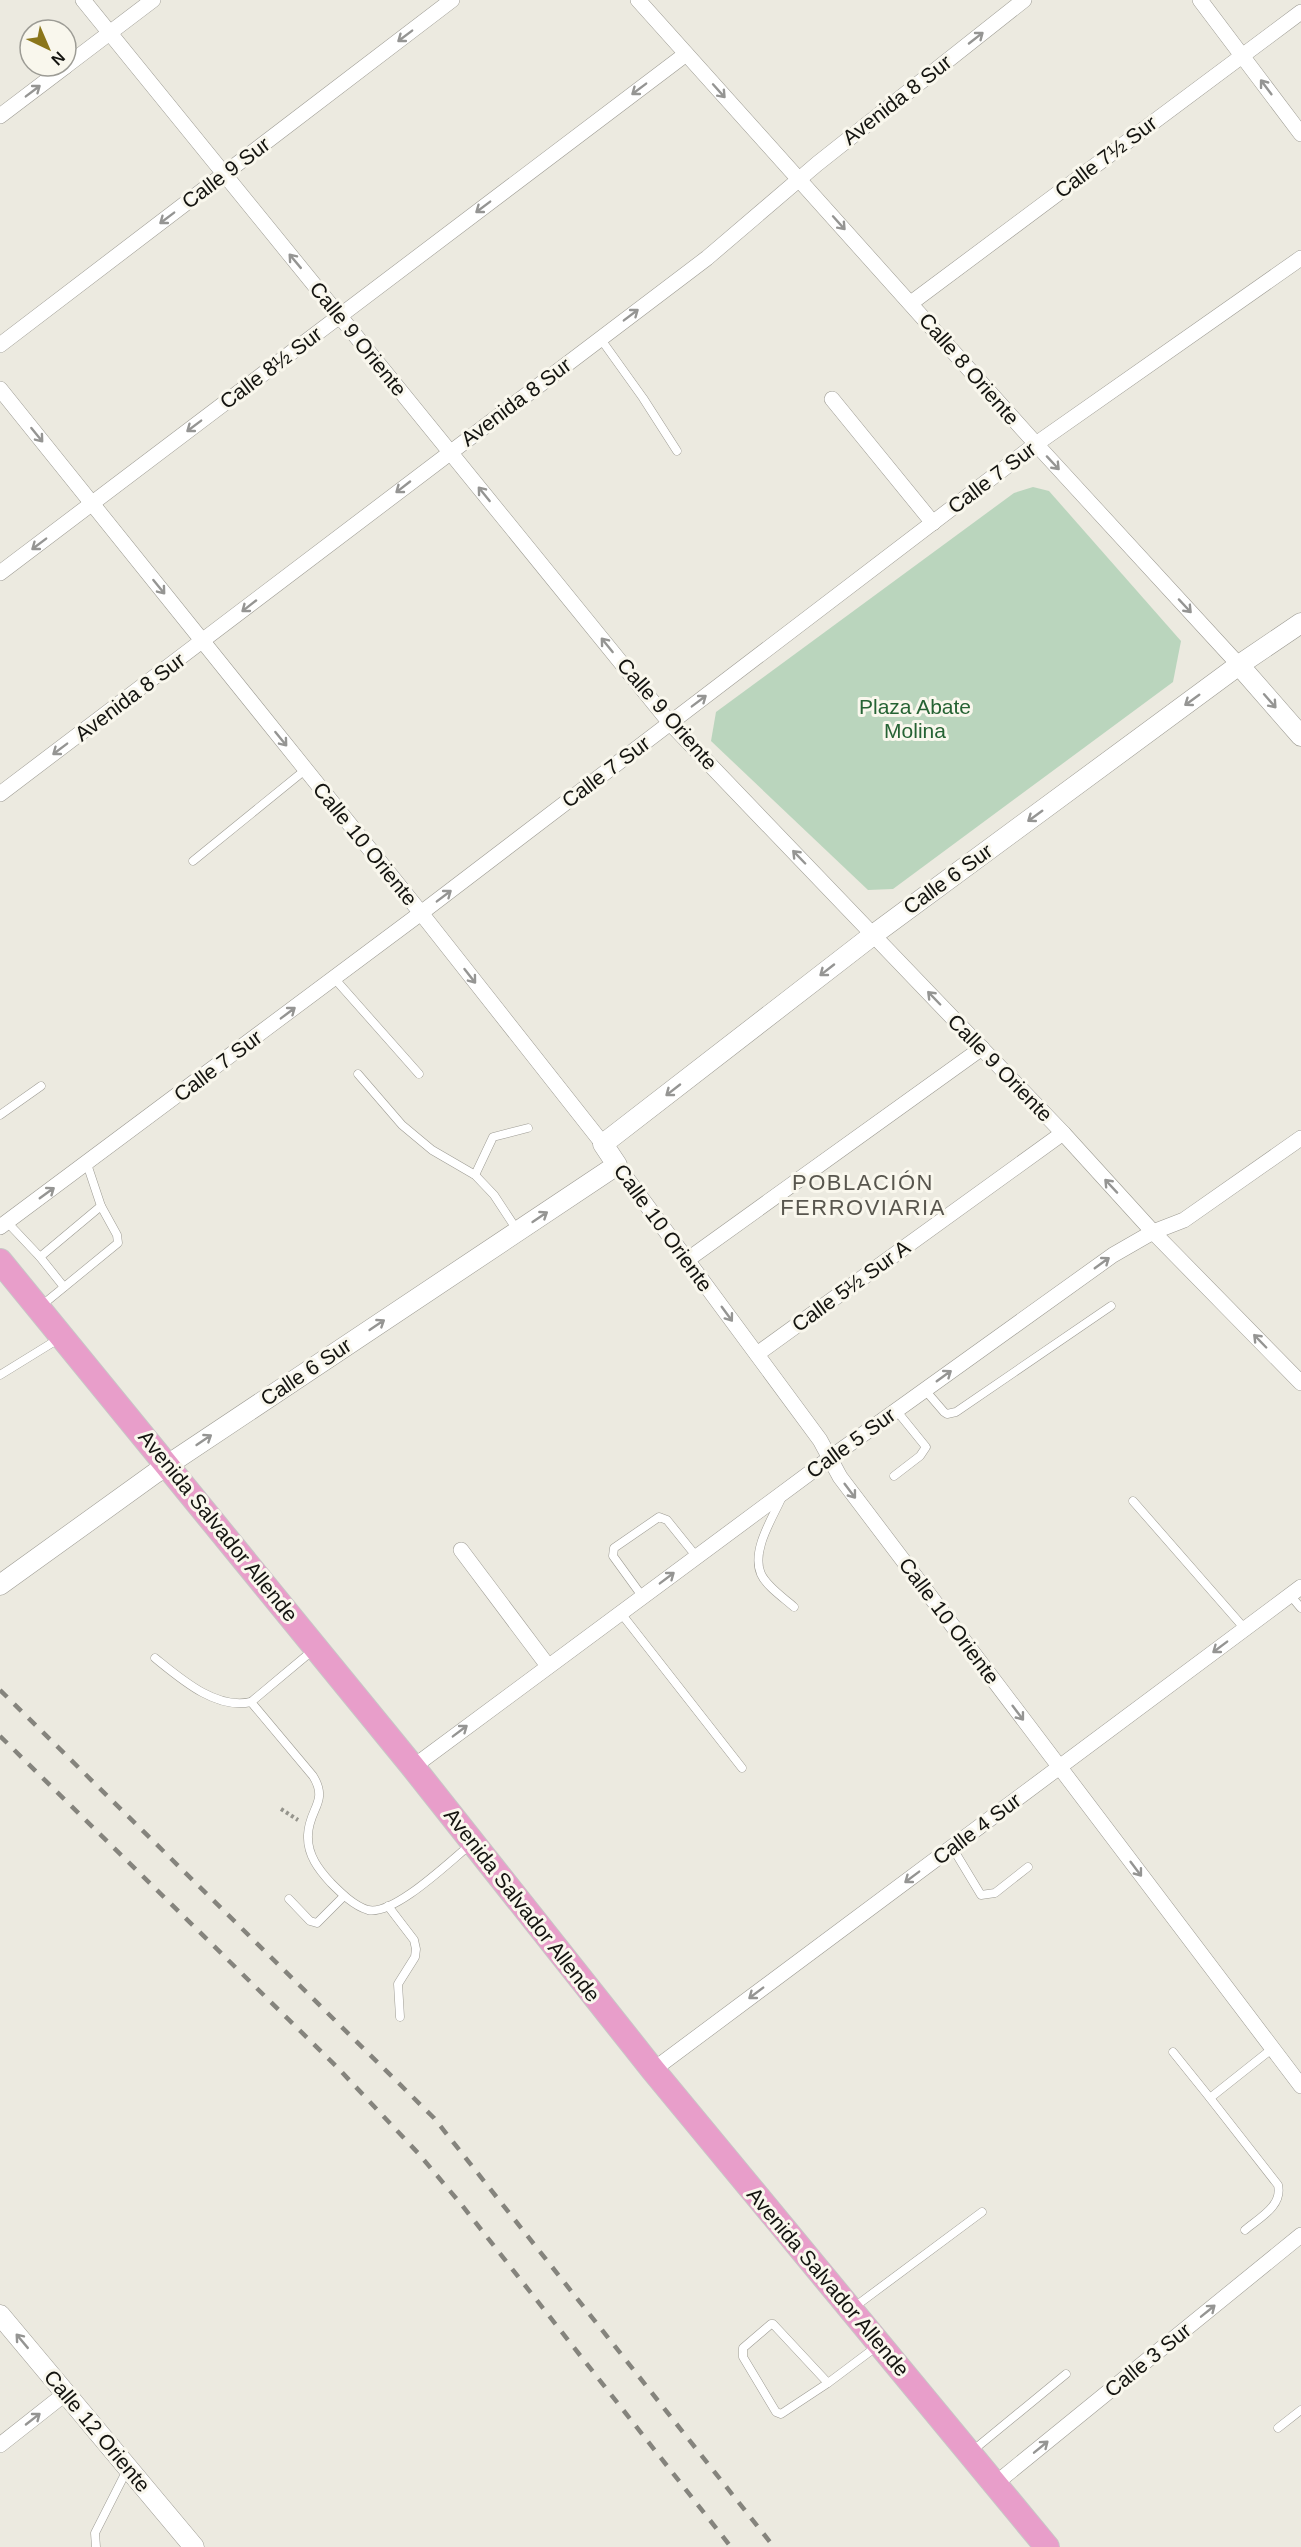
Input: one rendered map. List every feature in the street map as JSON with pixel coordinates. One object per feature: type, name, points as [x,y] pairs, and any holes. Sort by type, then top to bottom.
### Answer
[{"type":"main road","name":"Avenida Salvador Allende","points":[[0,1261],[168,1464],[474,1842],[653,2070],[1047,2547]]},
{"type":"street","name":"Calle 9 Oriente","points":[[83,0],[670,723],[1063,1133],[1153,1232],[1301,1383]]},
{"type":"street","points":[[78,57],[153,0]]},
{"type":"street","name":"Calle 9 Sur","points":[[0,345],[452,0]]},
{"type":"street","name":"Calle 8 Oriente","points":[[638,0],[1301,736]]},
{"type":"street","name":"Avenida 8 Sur","points":[[0,794],[706,258],[1006,5],[1024,0]]},
{"type":"street","points":[[1200,0],[1301,134]]},
{"type":"street","name":"Calle 7½ Sur","points":[[911,303],[1301,12]]},
{"type":"street","name":"Calle 8½ Sur","points":[[0,573],[686,54]]},
{"type":"street","points":[[0,116],[50,78]]},
{"type":"street","name":"Calle 7 Sur","points":[[4,1224],[421,913],[1036,444],[1301,258]]},
{"type":"street","name":"Calle 10 Oriente","points":[[0,389],[421,913],[603,1144],[820,1440],[840,1477],[1301,2085]]},
{"type":"street","points":[[832,399],[933,523]]},
{"type":"street","name":"Calle 6 Sur","points":[[603,1144],[873,935],[1239,665],[1301,623]]},
{"type":"street","points":[[687,1260],[982,1048]]},
{"type":"street","name":"Calle 5½ Sur A","points":[[757,1354],[1063,1133]]},
{"type":"street","name":"Calle 5 Sur","points":[[413,1767],[696,1556],[1113,1255],[1153,1232],[1184,1220],[1301,1138]]},
{"type":"street","name":"Calle 6 Sur","points":[[0,1585],[168,1464],[617,1165]]},
{"type":"street","points":[[461,1550],[548,1666]]},
{"type":"street","name":"Calle 4 Sur","points":[[653,2070],[1296,1591]]},
{"type":"street","name":"Calle 3 Sur","points":[[995,2484],[1301,2235]]},
{"type":"street","name":"Calle 12 Oriente","points":[[1,2317],[194,2547]]},
{"type":"street","points":[[0,2445],[66,2393]]},
{"type":"lane","points":[[600,338],[677,451]]},
{"type":"lane","points":[[193,861],[305,770]]},
{"type":"lane","points":[[334,978],[419,1074]]},
{"type":"lane","points":[[358,1074],[402,1125],[432,1150],[475,1175],[494,1195],[518,1232]]},
{"type":"lane","points":[[0,1115],[41,1086]]},
{"type":"lane","points":[[475,1175],[493,1137],[528,1128]]},
{"type":"lane","points":[[39,1308],[118,1243],[117,1235],[102,1206],[87,1164]]},
{"type":"lane","points":[[40,1257],[102,1206]]},
{"type":"lane","points":[[4,1224],[40,1257],[64,1287]]},
{"type":"lane","points":[[925,1390],[944,1412],[947,1414],[956,1412],[1111,1306]]},
{"type":"lane","points":[[0,1374],[62,1336]]},
{"type":"lane","points":[[894,1476],[920,1456],[926,1448],[896,1410]]},
{"type":"lane","points":[[784,1492],[761,1545],[760,1570],[765,1580],[794,1607]]},
{"type":"lane","points":[[1133,1501],[1245,1629]]},
{"type":"lane","points":[[642,1596],[613,1556],[614,1548],[659,1516],[667,1520],[696,1556]]},
{"type":"lane","points":[[1296,1591],[1301,1608]]},
{"type":"lane","points":[[620,1612],[742,1768]]},
{"type":"lane","points":[[155,1658],[184,1682],[228,1703],[251,1702],[316,1647]]},
{"type":"lane","points":[[251,1702],[320,1787],[321,1796],[310,1824],[308,1836],[314,1861],[345,1896],[368,1910],[388,1906],[410,1893],[474,1842]]},
{"type":"lane","points":[[952,1847],[981,1895],[987,1896],[995,1893],[1028,1868]]},
{"type":"lane","points":[[290,1899],[310,1921],[317,1923],[345,1896]]},
{"type":"lane","points":[[388,1906],[414,1940],[416,1949],[415,1957],[398,1984],[400,2017]]},
{"type":"lane","points":[[1210,2098],[1273,2048]]},
{"type":"lane","points":[[1173,2052],[1278,2185],[1280,2197],[1276,2204],[1245,2230]]},
{"type":"lane","points":[[851,2309],[982,2212]]},
{"type":"lane","points":[[828,2384],[773,2324],[743,2348],[743,2357],[776,2412],[781,2414],[828,2384],[880,2344]]},
{"type":"lane","points":[[970,2453],[1066,2374]]},
{"type":"lane","points":[[1278,2428],[1301,2410]]},
{"type":"lane","points":[[96,2547],[95,2533],[127,2468]]},
{"type":"path","points":[[281,1809],[310,1824]]},
{"type":"green space","name":"Plaza Abate Molina","points":[[1033,487],[1049,491],[1181,641],[1173,682],[893,889],[868,890],[711,741],[716,712],[1014,493]]},
{"type":"railway","points":[[0,1690],[434,2118],[774,2547]]},
{"type":"railway","points":[[0,1736],[337,2067],[418,2153],[461,2204],[731,2547]]},
{"type":"district","name":"POBLACIÓN FERROVIARIA","points":[[863,1194]]}]
